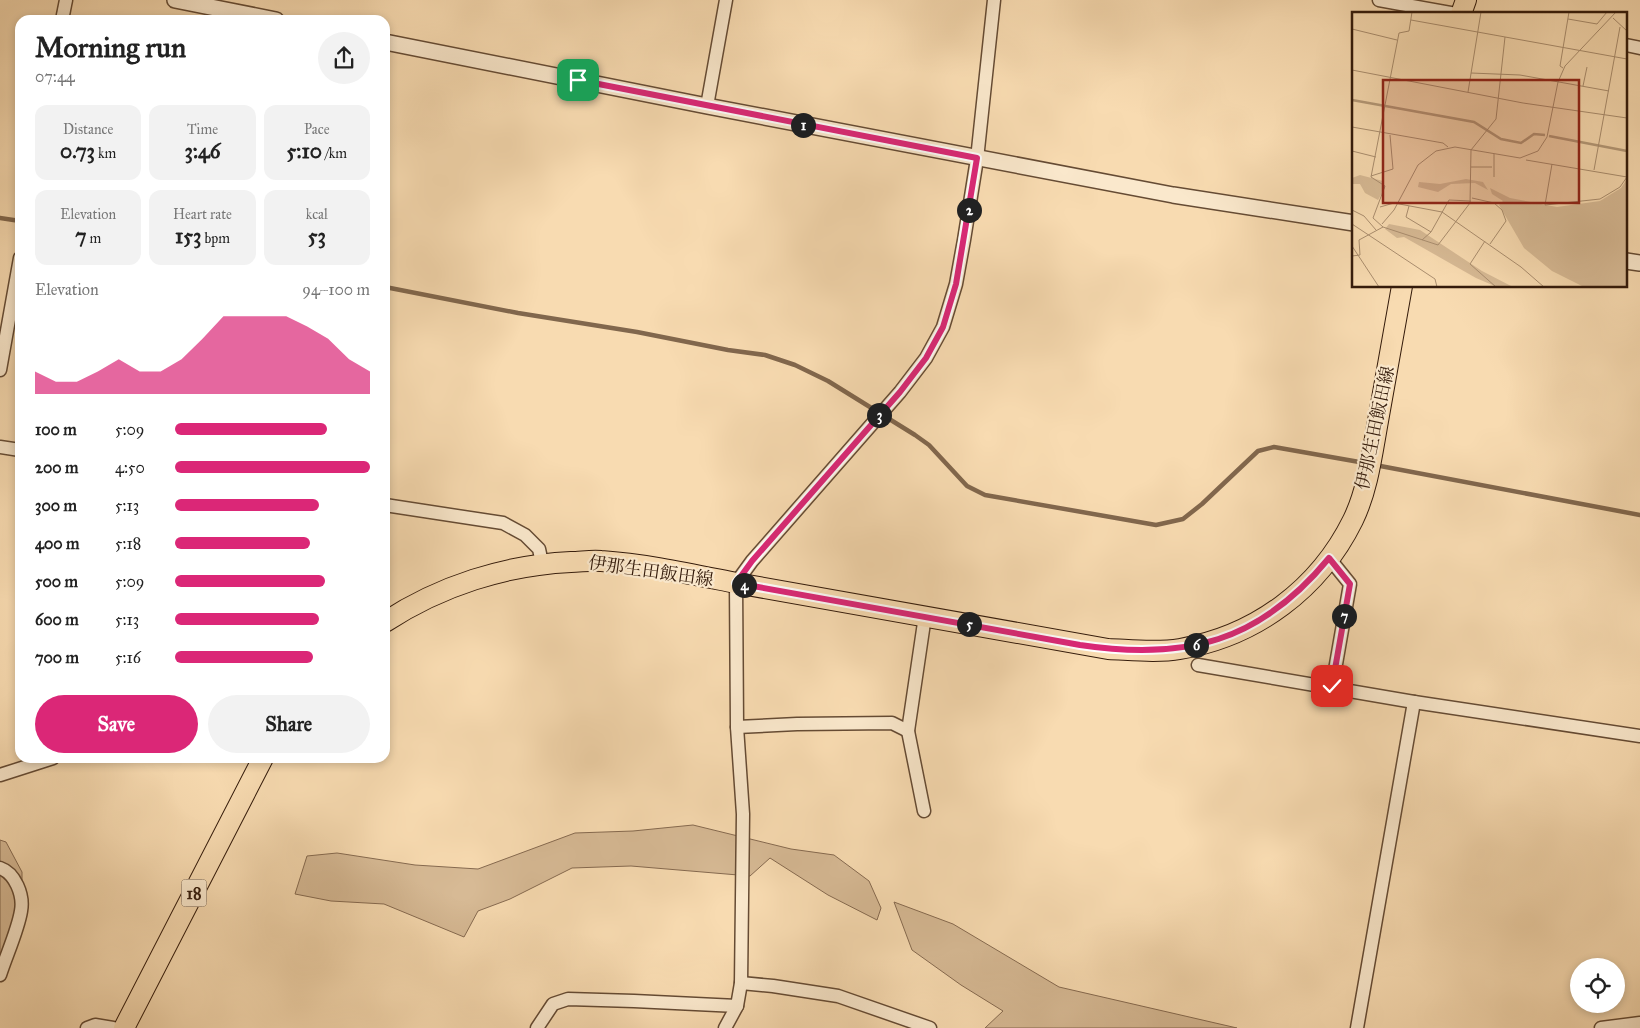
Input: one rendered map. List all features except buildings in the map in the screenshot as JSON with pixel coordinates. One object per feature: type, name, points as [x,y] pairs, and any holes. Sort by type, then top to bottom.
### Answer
[{"type":"main road","points":[[1462,12],[1466,0]]},
{"type":"main road","name":"伊那生田飯田線","points":[[390,619],[442,591],[477,578],[542,564],[600,561],[678,571],[1108,649],[1146,651],[1179,649],[1232,634],[1256,624],[1294,597],[1329,558],[1353,520],[1367,479],[1402,288]]},
{"type":"main road","name":"18","points":[[124,1028],[260,763]]},
{"type":"street","points":[[63,15],[66,0]]},
{"type":"street","points":[[175,0],[251,15]]},
{"type":"street","points":[[707,106],[726,0]]},
{"type":"street","points":[[725,1028],[737,1006],[741,983],[743,814],[737,727],[736,583],[752,561],[900,392],[926,358],[943,327],[956,284],[977,158],[994,0]]},
{"type":"street","points":[[1379,0],[1445,12]]},
{"type":"street","points":[[390,43],[1173,195],[1352,223]]},
{"type":"street","points":[[0,370],[15,286]]},
{"type":"street","points":[[0,447],[15,449]]},
{"type":"street","points":[[390,505],[503,523],[526,536],[539,549],[542,564]]},
{"type":"street","points":[[1329,558],[1350,584],[1332,686]]},
{"type":"street","points":[[924,811],[908,731],[925,616]]},
{"type":"street","points":[[1198,665],[1332,686],[1414,702],[1640,736]]},
{"type":"street","points":[[1357,1028],[1414,702]]},
{"type":"street","points":[[737,727],[892,723],[908,731]]},
{"type":"street","points":[[0,775],[38,763]]},
{"type":"street","points":[[0,868],[7,870],[20,888],[22,910],[0,975]]},
{"type":"street","points":[[741,983],[838,996],[930,1028]]},
{"type":"street","points":[[538,1028],[553,1004],[568,999],[737,1006]]},
{"type":"street","points":[[1601,1028],[1640,1023]]},
{"type":"street","points":[[87,1028],[95,1025],[112,1028]]},
{"type":"shaded area","points":[[693,825],[791,849],[834,855],[869,881],[881,908],[877,920],[828,895],[770,858],[750,876],[631,866],[572,868],[510,899],[478,911],[464,937],[384,904],[331,901],[295,894],[307,856],[337,853],[415,865],[478,869],[575,833],[633,831]]},
{"type":"shaded area","points":[[0,840],[6,842],[22,872],[22,898],[0,964]]},
{"type":"shaded area","points":[[894,902],[953,924],[1059,987],[1237,1028],[985,1028],[1003,1011],[961,985],[912,950]]},
{"type":"waterway","points":[[0,218],[15,220]]},
{"type":"waterway","points":[[390,288],[518,313],[765,355],[795,365],[828,381],[915,435],[929,445],[967,486],[985,495],[1156,525],[1183,519],[1202,504],[1258,451],[1274,447],[1365,463]]},
{"type":"waterway","points":[[1375,465],[1640,515]]},
{"type":"route","points":[[578,80],[977,158],[956,284],[943,327],[926,358],[900,392],[752,561],[736,583],[1080,645],[1146,651],[1179,649],[1208,642],[1256,624],[1294,597],[1329,558],[1350,584],[1332,686]]}]
